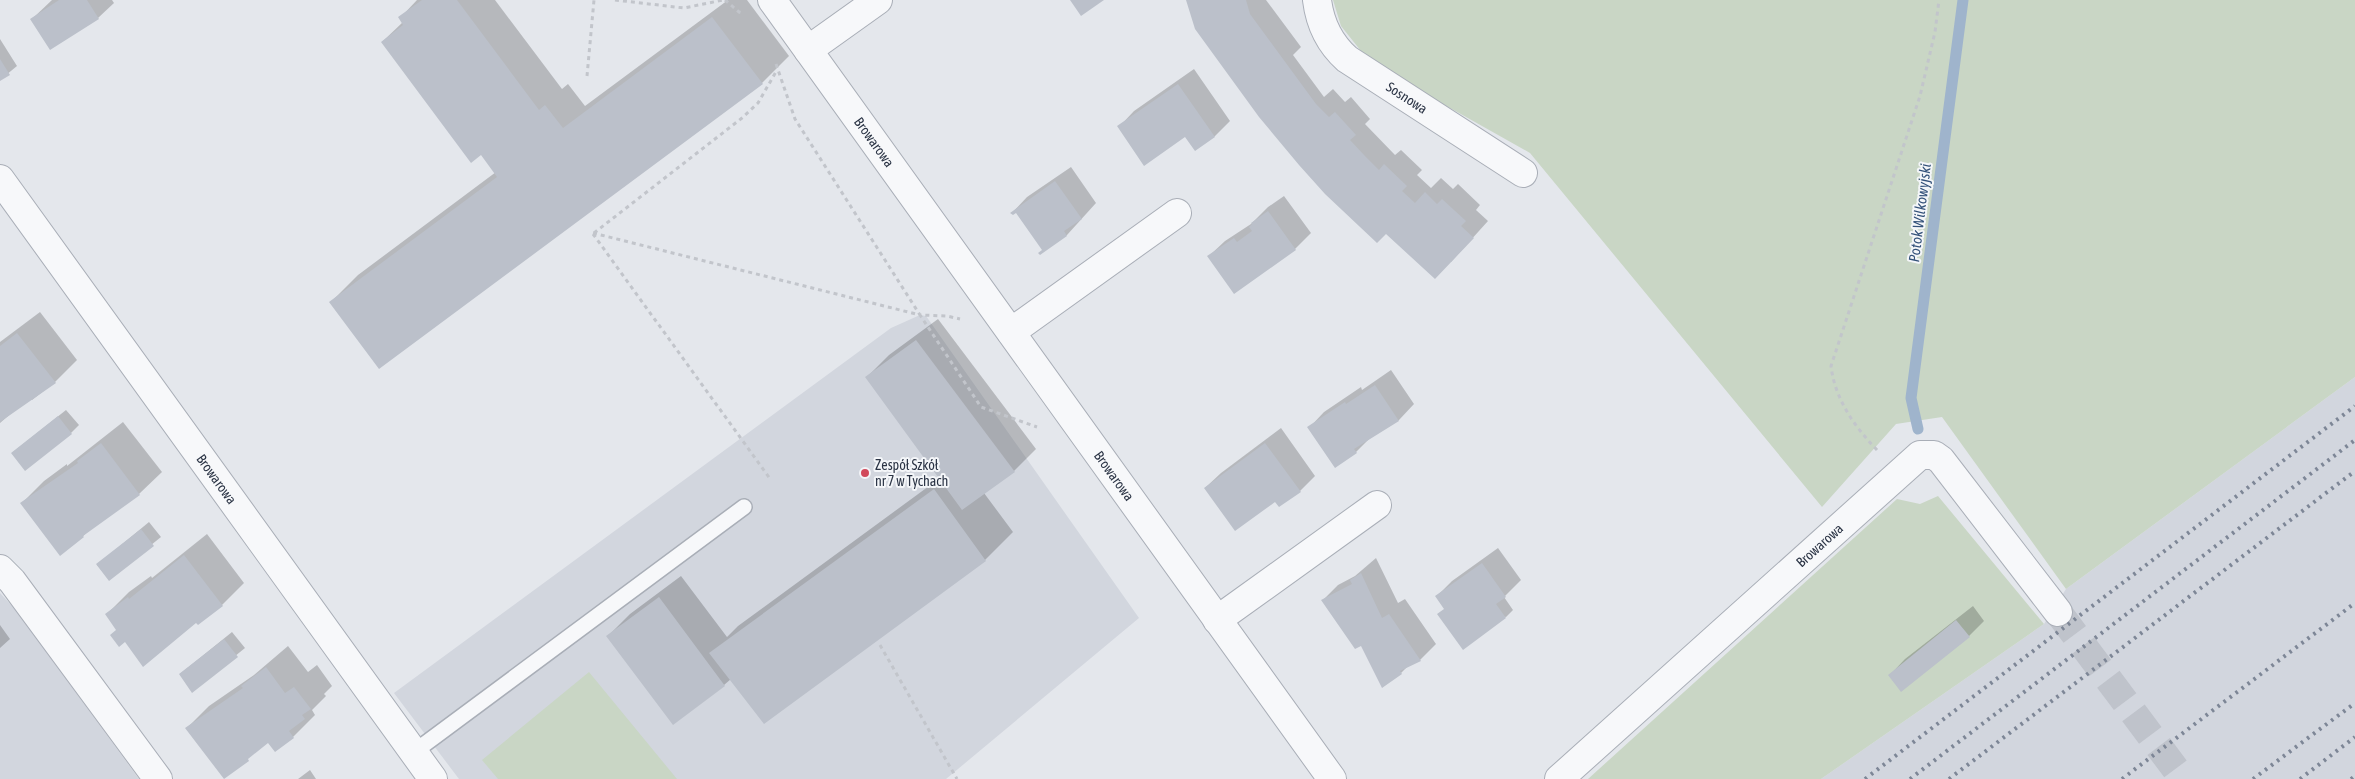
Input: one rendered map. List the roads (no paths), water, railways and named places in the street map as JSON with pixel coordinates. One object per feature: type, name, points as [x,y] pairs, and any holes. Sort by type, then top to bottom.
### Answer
[{"type":"street","name":"Browarowa","points":[[772,0],[1332,779]]},
{"type":"street","points":[[808,50],[878,0]]},
{"type":"street","name":"Sosnowa","points":[[1317,0],[1319,14],[1335,49],[1347,59],[1523,173]]},
{"type":"street","name":"Browarowa","points":[[0,179],[433,779]]},
{"type":"street","points":[[1011,332],[1177,213]]},
{"type":"street","name":"Browarowa","points":[[1559,779],[1898,472],[1920,455],[1934,455],[1941,460],[2058,612]]},
{"type":"street","points":[[1217,620],[1377,505]]},
{"type":"street","points":[[6,575],[158,779]]},
{"type":"lane","points":[[414,752],[744,507]]},
{"type":"waterway","name":"Potok Wilkowyjski","points":[[1918,429],[1911,398],[1963,0]]},
{"type":"tunnel","points":[[2058,612],[2183,779]]},
{"type":"railway","points":[[1865,779],[2355,406]]},
{"type":"railway","points":[[1910,779],[2355,440]]},
{"type":"railway","points":[[1949,779],[2355,471]]},
{"type":"railway","points":[[2122,779],[2355,603]]},
{"type":"railway","points":[[2253,779],[2355,703]]},
{"type":"railway","points":[[2300,779],[2355,737]]},
{"type":"railway","points":[[2351,779],[2355,776]]},
{"type":"place","name":"Zespół Szkół nr 7 w Tychach","points":[[865,473]]}]
